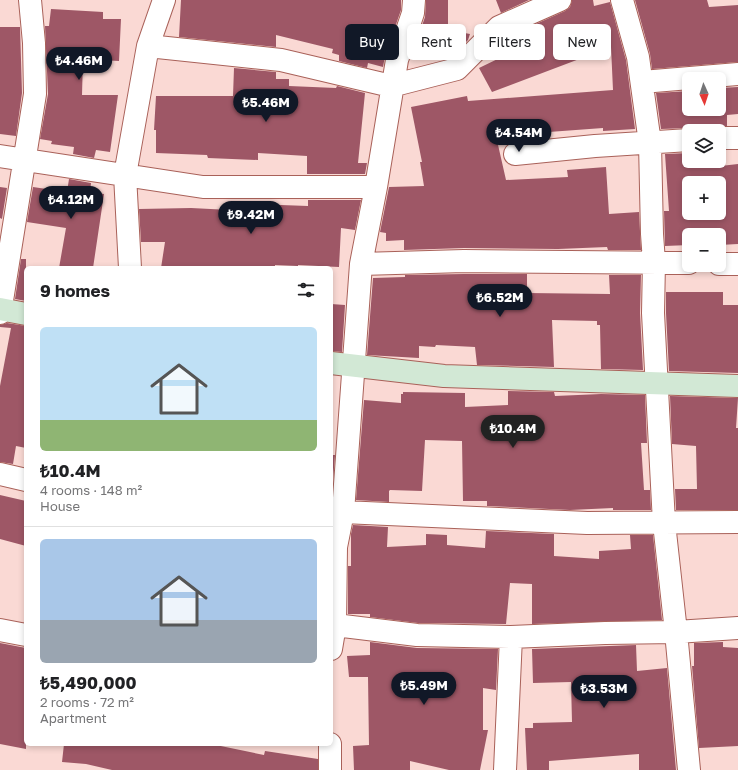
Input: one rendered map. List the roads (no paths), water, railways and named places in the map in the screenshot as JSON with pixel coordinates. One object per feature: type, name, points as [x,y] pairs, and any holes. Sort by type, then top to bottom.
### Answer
[{"type":"street","points":[[24,314],[0,311],[35,94],[34,43],[30,0]]},
{"type":"street","points":[[130,266],[125,175],[148,46],[164,0]]},
{"type":"street","points":[[333,637],[335,625],[334,547],[343,512],[361,264],[376,186],[397,60],[413,13],[414,0]]},
{"type":"street","points":[[148,46],[280,60],[392,86],[458,69],[499,27],[560,0]]},
{"type":"street","points":[[622,0],[638,57],[650,143],[654,262],[653,313],[658,384],[664,523],[689,770]]},
{"type":"street","points":[[642,82],[738,74]]},
{"type":"street","points":[[726,138],[738,138]]},
{"type":"street","points":[[515,154],[595,146],[682,141]]},
{"type":"street","points":[[0,156],[203,187],[376,186]]},
{"type":"street","points":[[361,264],[464,261],[682,263]]},
{"type":"street","points":[[726,264],[738,264]]},
{"type":"street","points":[[333,364],[444,376],[738,386]]},
{"type":"street","points":[[0,474],[24,480]]},
{"type":"street","points":[[343,512],[586,522],[738,522]]},
{"type":"street","points":[[335,625],[417,634],[511,637],[676,632],[738,628]]},
{"type":"street","points":[[0,630],[24,635]]},
{"type":"street","points":[[505,770],[511,637]]},
{"type":"street","points":[[330,746],[330,770]]}]
